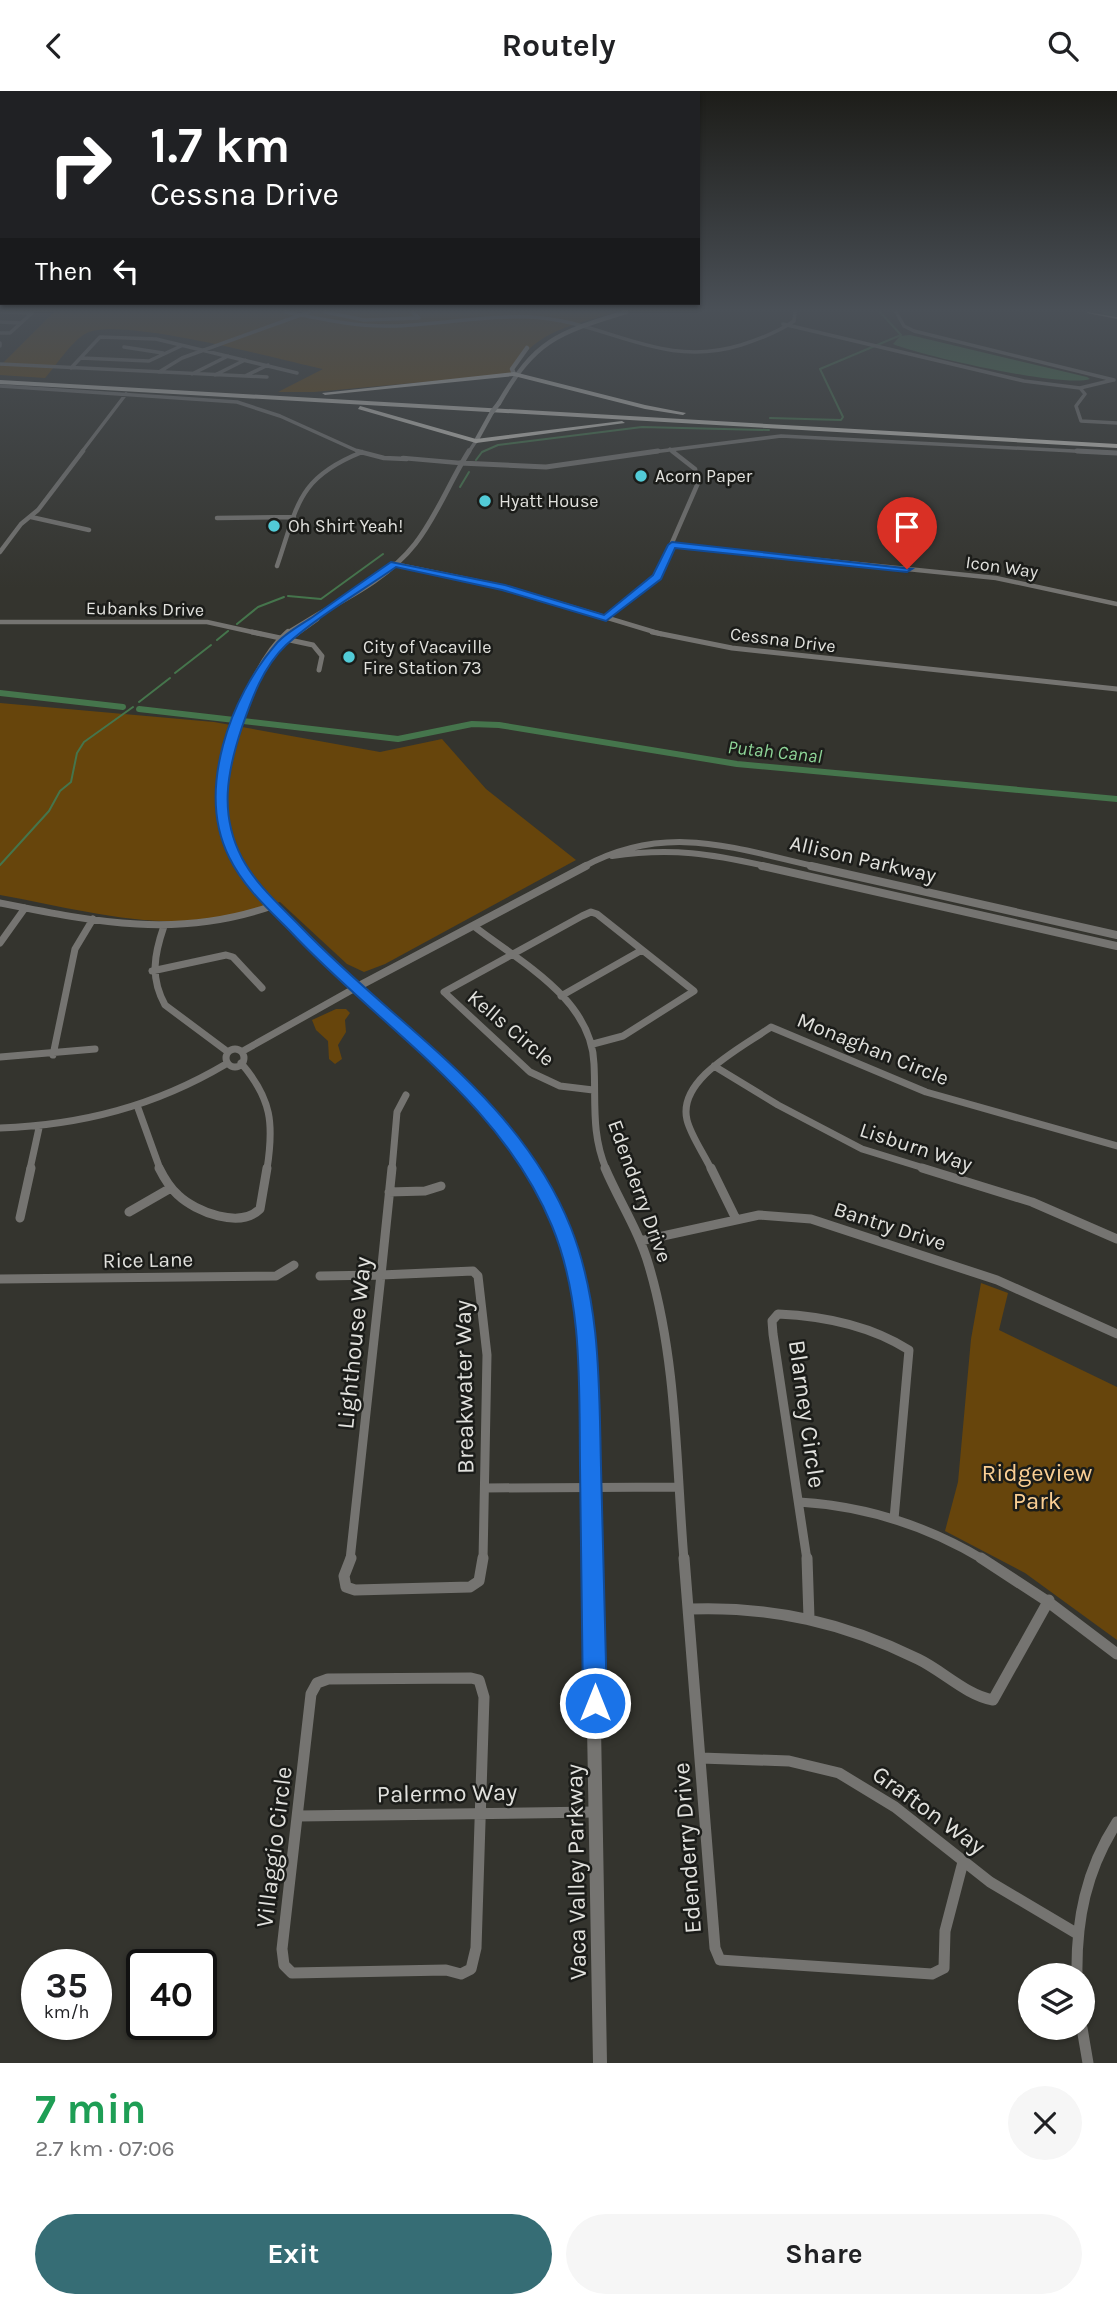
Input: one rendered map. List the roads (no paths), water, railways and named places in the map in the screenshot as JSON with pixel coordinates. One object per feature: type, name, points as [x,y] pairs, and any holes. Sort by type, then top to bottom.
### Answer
[{"type":"highway","points":[[325,404],[365,409],[475,441],[631,423],[757,425]]},
{"type":"highway","points":[[383,404],[1117,444]]},
{"type":"highway","points":[[474,404],[1117,444]]},
{"type":"highway","points":[[633,404],[749,420]]},
{"type":"main road","name":"Vaca Valley Parkway","points":[[475,441],[498,404]]},
{"type":"street","points":[[0,552],[31,517],[118,404]]},
{"type":"street","points":[[246,404],[362,452],[388,457],[526,468],[574,464]]},
{"type":"street","points":[[1077,404],[1081,421],[1117,423]]},
{"type":"street","points":[[388,457],[529,471],[773,436],[1117,453]]},
{"type":"street","name":"Vaca Valley Parkway","points":[[475,441],[459,464],[415,544],[394,564],[319,614],[317,619],[285,638],[251,685],[221,774],[222,819],[234,856],[272,906],[470,1090],[514,1140],[535,1172],[562,1228],[581,1296],[588,1360],[600,2063]]},
{"type":"street","points":[[529,471],[671,451],[695,469],[698,479],[657,577],[606,618]]},
{"type":"street","points":[[277,566],[306,485],[313,476],[362,452]]},
{"type":"street","points":[[31,517],[89,530]]},
{"type":"street","points":[[217,518],[294,517]]},
{"type":"street","name":"Icon Way","points":[[672,545],[996,578],[1117,604]]},
{"type":"street","name":"Cessna Drive","points":[[394,564],[516,590],[648,631],[763,653],[1117,688]]},
{"type":"street","name":"Eubanks Drive","points":[[0,622],[207,622],[285,638],[318,648],[322,656],[319,670]]},
{"type":"street","name":"Allison Parkway","points":[[357,987],[475,927],[613,851],[648,842],[671,840],[711,843],[1117,935]]},
{"type":"street","name":"Allison Parkway","points":[[603,858],[646,851],[702,852],[1117,946]]},
{"type":"street","points":[[0,903],[93,919],[164,926],[221,923],[272,906]]},
{"type":"street","points":[[0,943],[25,908]]},
{"type":"street","points":[[475,927],[510,956],[561,996],[586,1027],[593,1044],[623,1036],[692,995],[694,991],[691,986],[591,912],[510,956]]},
{"type":"street","points":[[53,1055],[75,949],[93,919]]},
{"type":"street","points":[[164,926],[152,971],[155,986],[165,1005],[228,1052],[243,1051],[357,987]]},
{"type":"street","points":[[561,996],[642,950]]},
{"type":"street","points":[[152,971],[226,955],[233,957],[262,988]]},
{"type":"street","name":"Kells Circle","points":[[510,956],[444,992],[530,1072],[560,1086],[593,1090]]},
{"type":"street","name":"Monaghan Circle","points":[[736,1219],[687,1120],[689,1091],[714,1066],[771,1027],[926,1092],[1117,1146]]},
{"type":"street","name":"Edenderry Drive","points":[[593,1044],[594,1134],[640,1241],[659,1305],[667,1351],[690,1609],[715,1948],[720,1960],[932,1974],[944,1968],[945,1931],[963,1862]]},
{"type":"street","points":[[0,1057],[53,1055],[95,1049]]},
{"type":"street","points":[[0,1128],[39,1128],[103,1118],[138,1108],[185,1088],[226,1064],[241,1063],[246,1058],[243,1051]]},
{"type":"street","points":[[226,1064],[224,1058],[228,1052]]},
{"type":"street","points":[[138,1108],[169,1189],[187,1203],[224,1216],[247,1218],[260,1209],[272,1147],[272,1125],[269,1106],[258,1080],[241,1063]]},
{"type":"street","name":"Lisburn Way","points":[[714,1066],[778,1105],[862,1149],[1032,1202],[1117,1239]]},
{"type":"street","name":"Lighthouse Way","points":[[406,1095],[397,1112],[350,1564],[344,1576],[346,1587],[355,1590],[446,1586]]},
{"type":"street","points":[[20,1218],[39,1128]]},
{"type":"street","points":[[389,1192],[425,1191],[441,1186]]},
{"type":"street","points":[[129,1212],[169,1189]]},
{"type":"street","name":"Bantry Drive","points":[[640,1241],[736,1219],[782,1216],[835,1226],[997,1280],[1051,1301],[1117,1334]]},
{"type":"street","name":"Rice Lane","points":[[0,1279],[276,1276],[294,1265]]},
{"type":"street","name":"Breakwater Way","points":[[320,1276],[473,1271],[478,1276],[487,1355],[483,1568],[479,1581],[470,1587],[446,1586]]},
{"type":"street","name":"Blarney Circle","points":[[809,1618],[809,1574],[773,1334],[772,1321],[778,1314],[794,1314],[845,1325],[899,1342],[909,1350],[894,1519]]},
{"type":"street","points":[[485,1488],[680,1487]]},
{"type":"street","points":[[799,1502],[848,1506],[894,1519],[994,1565],[1049,1600],[1117,1654]]},
{"type":"street","points":[[690,1609],[751,1609],[809,1618],[894,1647],[946,1674],[979,1699],[993,1700],[1049,1600]]},
{"type":"street","name":"Villaggio Circle","points":[[328,1679],[479,1680],[484,1697],[480,1813],[475,1960],[471,1969],[461,1974],[446,1970],[296,1975],[286,1971],[282,1962],[282,1949],[311,1694],[317,1683],[328,1679]]},
{"type":"street","name":"Grafton Way","points":[[701,1758],[773,1758],[819,1766],[845,1776],[884,1797],[963,1862],[1019,1902],[1076,1933]]},
{"type":"street","name":"Palermo Way","points":[[299,1816],[595,1812]]},
{"type":"street","points":[[1077,1963],[1076,1933],[1091,1873],[1117,1822]]},
{"type":"street","points":[[1084,2040],[1088,2063]]},
{"type":"waterway","points":[[770,418],[841,420],[843,417],[837,404]]},
{"type":"waterway","points":[[476,460],[482,452],[498,445],[642,427],[769,430]]},
{"type":"waterway","points":[[460,487],[469,472]]},
{"type":"waterway","points":[[288,596],[321,599],[383,554]]},
{"type":"waterway","points":[[237,624],[258,607],[284,597]]},
{"type":"waterway","points":[[217,640],[228,631]]},
{"type":"waterway","points":[[175,673],[211,645]]},
{"type":"waterway","points":[[139,702],[170,678]]},
{"type":"waterway","points":[[0,693],[123,707]]},
{"type":"waterway","points":[[0,865],[49,811],[60,791],[71,782],[77,753],[84,742],[133,707]]},
{"type":"waterway","name":"Putah Canal","points":[[139,709],[398,739],[472,724],[499,725],[737,764],[1117,799]]},
{"type":"place","name":"Acorn Paper","points":[[641,476]]},
{"type":"place","name":"Hyatt House","points":[[485,501]]},
{"type":"place","name":"Oh Shirt Yeah!","points":[[274,526]]},
{"type":"place","name":"City of Vacaville Fire Station 73","points":[[349,657]]},
{"type":"park label","name":"Ridgeview Park","points":[[1037,1487]]}]
